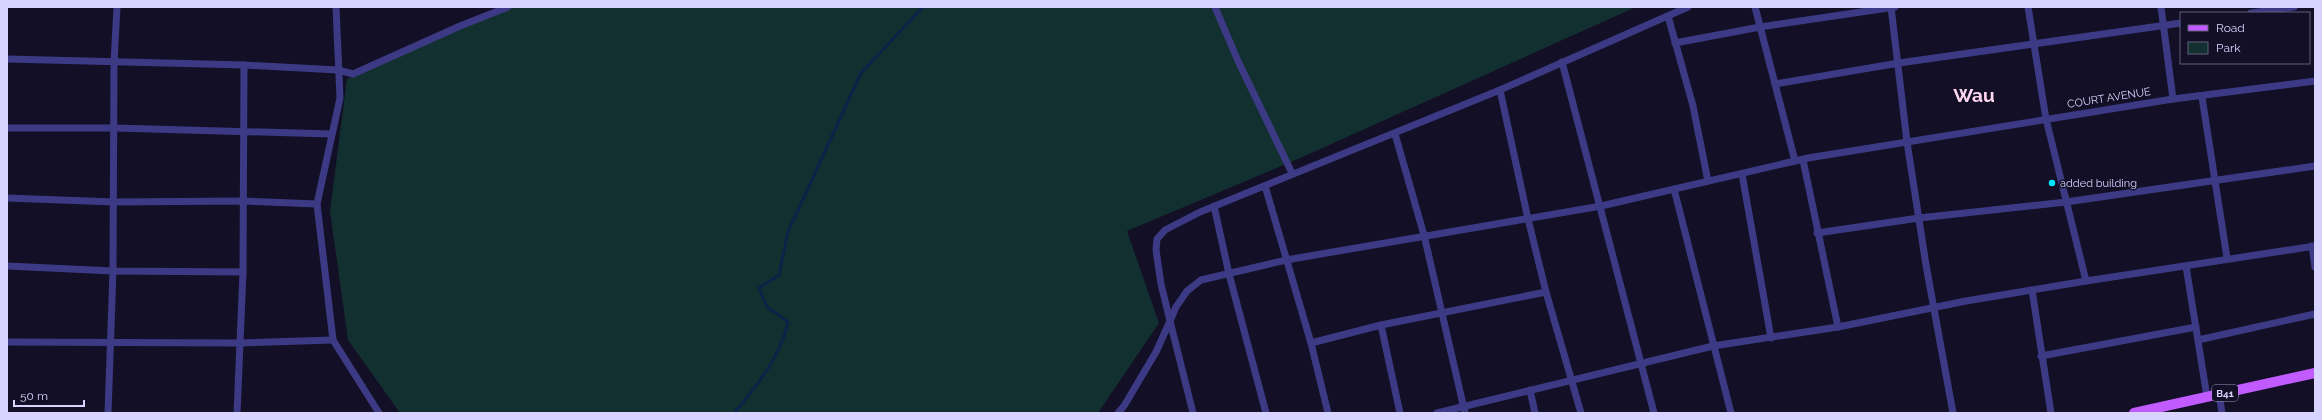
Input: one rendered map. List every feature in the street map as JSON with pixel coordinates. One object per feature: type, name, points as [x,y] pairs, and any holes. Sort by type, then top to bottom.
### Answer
[{"type":"main road","name":"B41","points":[[2134,413],[2315,372]]},
{"type":"street","points":[[108,413],[113,270],[115,128],[114,62],[117,7]]},
{"type":"street","points":[[336,7],[340,98],[317,204],[333,340],[379,413]]},
{"type":"street","points":[[7,59],[244,65],[338,70],[353,74],[460,26],[508,7]]},
{"type":"street","points":[[1215,7],[1238,61],[1292,173]]},
{"type":"street","points":[[1193,413],[1161,284],[1156,250],[1157,240],[1165,230],[1177,222],[1214,206],[1265,186],[1292,173],[1395,134],[1500,90],[1688,7]]},
{"type":"street","points":[[1755,7],[1795,161]]},
{"type":"street","points":[[1675,43],[1760,26],[1893,7],[1907,142],[1933,308],[1953,413]]},
{"type":"street","points":[[2028,7],[2046,119],[2086,281]]},
{"type":"street","points":[[2161,7],[2162,25],[2173,99]]},
{"type":"street","points":[[2258,12],[2294,7]]},
{"type":"street","points":[[1668,16],[1693,106],[1708,181]]},
{"type":"street","points":[[1775,84],[1899,63],[2180,23]]},
{"type":"street","points":[[1562,62],[1601,206],[1654,413]]},
{"type":"street","points":[[237,413],[243,272],[244,65]]},
{"type":"street","name":"COURT AVENUE","points":[[1118,413],[1125,410],[1156,352],[1176,307],[1192,287],[1201,280],[1286,260],[1424,235],[1601,206],[1795,161],[2173,99],[2202,97],[2315,81]]},
{"type":"street","points":[[1500,90],[1528,219],[1546,292],[1582,413]]},
{"type":"street","points":[[2202,97],[2227,258]]},
{"type":"street","points":[[7,128],[115,128],[331,134]]},
{"type":"street","points":[[1395,134],[1424,235],[1464,410]]},
{"type":"street","points":[[1803,160],[1838,327]]},
{"type":"street","points":[[1817,232],[1919,218],[2066,202],[2315,166]]},
{"type":"street","points":[[1742,174],[1771,338]]},
{"type":"street","points":[[1265,186],[1311,343],[1328,413]]},
{"type":"street","points":[[1674,189],[1731,413]]},
{"type":"street","points":[[7,198],[114,202],[243,201],[317,204]]},
{"type":"street","points":[[1214,206],[1229,274],[1266,413]]},
{"type":"street","points":[[1437,413],[1464,410],[1530,390],[1714,346],[1838,327],[1933,308],[2086,281],[2186,266],[2227,258],[2313,246],[2315,267]]},
{"type":"street","points":[[7,266],[113,270],[243,272]]},
{"type":"street","points":[[2186,266],[2207,397]]},
{"type":"street","points":[[2032,290],[2051,413]]},
{"type":"street","points":[[1311,343],[1381,325],[1546,292]]},
{"type":"street","points":[[2198,340],[2315,314]]},
{"type":"street","points":[[1381,325],[1400,413]]},
{"type":"street","points":[[2041,356],[2196,327]]},
{"type":"street","points":[[7,342],[110,344],[239,343],[333,340]]},
{"type":"street","points":[[1530,390],[1536,413]]},
{"type":"street","points":[[2219,394],[2222,413]]},
{"type":"green space","points":[[508,7],[1636,7],[1298,159],[1127,231],[1159,323],[1098,413],[400,413],[348,340],[330,211],[347,79]]},
{"type":"waterway","points":[[734,413],[767,370],[780,346],[788,322],[767,307],[759,288],[779,275],[788,232],[861,73],[923,7]]},
{"type":"place","name":"added building","points":[[2052,183]]},
{"type":"district","name":"Wau","points":[[1974,95]]}]
